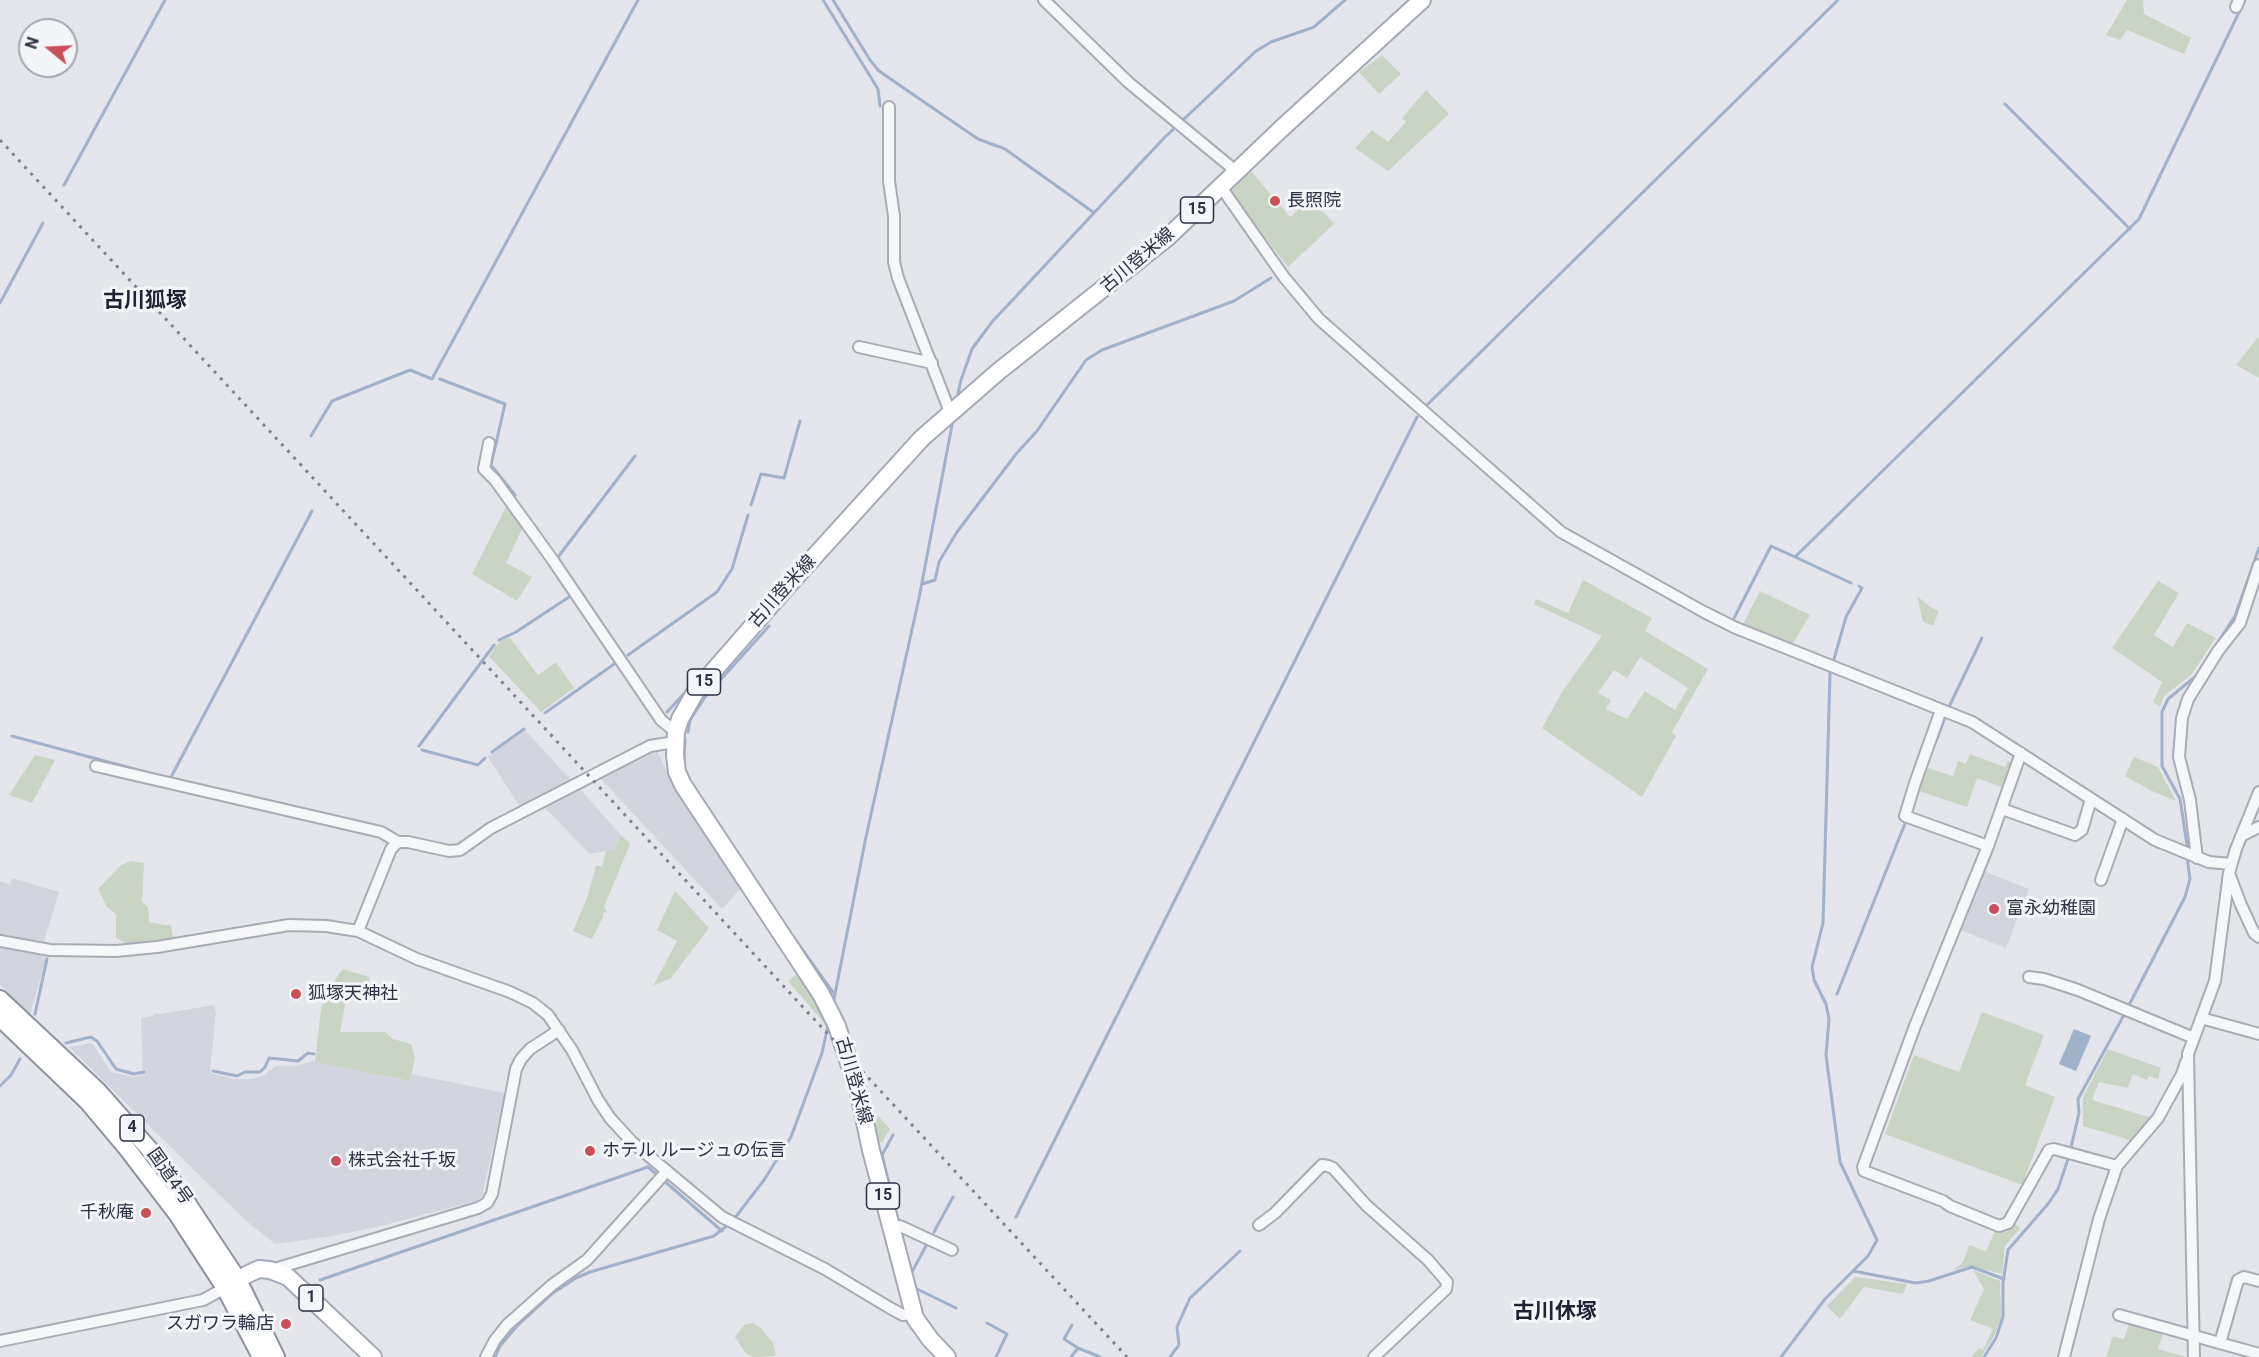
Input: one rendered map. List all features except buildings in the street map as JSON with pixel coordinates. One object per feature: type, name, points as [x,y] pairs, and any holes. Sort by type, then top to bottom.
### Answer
[{"type":"main road","name":"古川登米線","points":[[947,1357],[930,1339],[914,1314],[859,1094],[837,1026],[822,996],[683,785],[677,772],[675,737],[683,713],[696,691],[895,467],[955,409],[999,371],[1168,237],[1422,0]]},
{"type":"main road","name":"国道4号","points":[[0,999],[98,1091],[158,1159],[276,1357]]},
{"type":"main road","name":"国道4号","points":[[0,1018],[88,1102],[232,1284],[261,1357]]},
{"type":"main road","points":[[232,1284],[259,1269],[270,1270]]},
{"type":"main road","name":"1","points":[[270,1270],[288,1277],[373,1357]]},
{"type":"street","points":[[1044,0],[1128,82],[1237,172]]},
{"type":"street","points":[[889,107],[889,181],[894,216],[894,262],[898,278],[932,363],[955,409]]},
{"type":"street","points":[[1221,187],[1284,277],[1319,319],[1561,532],[1736,628],[1987,730],[2155,840],[2181,852],[2230,868]]},
{"type":"street","points":[[859,347],[932,363]]},
{"type":"street","points":[[96,766],[381,831],[398,842],[449,851],[460,850],[491,828],[650,746],[675,737],[661,720],[552,559],[495,480],[484,469],[489,443]]},
{"type":"street","points":[[2195,857],[2190,800],[2180,757],[2182,718],[2188,699],[2218,651],[2240,623],[2259,565]]},
{"type":"street","points":[[1945,712],[1915,783],[1905,816],[1988,846]]},
{"type":"street","points":[[2021,753],[1988,846],[1915,1026],[1863,1167],[1864,1171],[1943,1200],[1950,1206],[1999,1226],[2008,1223],[2049,1150],[2117,1166]]},
{"type":"street","points":[[2064,1357],[2099,1219],[2117,1166],[2158,1118],[2182,1074],[2215,981],[2230,868],[2259,792]]},
{"type":"street","points":[[2002,809],[2075,835],[2082,830],[2091,799]]},
{"type":"street","points":[[2101,880],[2123,819]]},
{"type":"street","points":[[2241,836],[2259,827]]},
{"type":"street","points":[[358,931],[391,849],[398,842]]},
{"type":"street","points":[[2230,868],[2241,905],[2254,933],[2259,937]]},
{"type":"street","points":[[0,941],[50,950],[116,951],[157,947],[289,925],[326,926],[358,931],[417,959],[510,992],[533,1003],[548,1015],[572,1050],[610,1118],[666,1172],[732,1223],[825,1269],[890,1308],[903,1314],[914,1314]]},
{"type":"street","points":[[2030,977],[2078,990],[2194,1038]]},
{"type":"street","points":[[2201,1018],[2259,1034]]},
{"type":"street","points":[[270,1270],[478,1208],[487,1203],[492,1194],[516,1069],[530,1049],[559,1030]]},
{"type":"street","points":[[2188,1054],[2194,1357]]},
{"type":"street","points":[[1259,1225],[1275,1213],[1322,1165],[1328,1166],[1333,1168],[1366,1205],[1428,1260],[1447,1282],[1446,1289],[1374,1357]]},
{"type":"street","points":[[486,1357],[495,1340],[507,1325],[552,1285],[587,1260],[666,1172]]},
{"type":"street","points":[[891,1227],[900,1226],[952,1250]]},
{"type":"street","points":[[2220,1343],[2238,1280],[2244,1277],[2259,1281]]},
{"type":"street","points":[[0,1341],[203,1300],[232,1284]]},
{"type":"street","points":[[2119,1315],[2259,1354]]},
{"type":"shaded area","points":[[525,730],[571,780],[520,807],[488,757]]},
{"type":"shaded area","points":[[656,749],[678,794],[745,884],[722,909],[600,778],[636,757]]},
{"type":"shaded area","points":[[578,787],[621,835],[615,849],[590,854],[543,806]]},
{"type":"shaded area","name":"富永幼稚園","points":[[1981,870],[2029,889],[2006,948],[1958,929]]},
{"type":"shaded area","points":[[12,878],[59,892],[43,944],[0,937],[0,881],[10,885]]},
{"type":"shaded area","points":[[0,948],[47,956],[30,1014],[0,985]]},
{"type":"shaded area","points":[[214,1005],[216,1013],[210,1073],[235,1079],[250,1079],[263,1076],[276,1066],[297,1066],[312,1061],[409,1081],[411,1074],[505,1093],[482,1196],[476,1201],[381,1226],[327,1237],[275,1244],[244,1219],[69,1047],[92,1043],[111,1072],[134,1077],[143,1075],[141,1018],[154,1016],[154,1013]]},
{"type":"green space","points":[[2127,0],[2143,0],[2144,14],[2191,38],[2184,54],[2127,30],[2120,40],[2106,35]]},
{"type":"green space","points":[[1382,55],[1401,74],[1379,94],[1359,72]]},
{"type":"green space","points":[[1426,90],[1449,114],[1388,171],[1355,148],[1372,130],[1388,142],[1406,122],[1402,118]]},
{"type":"green space","points":[[1250,170],[1290,217],[1311,198],[1334,224],[1288,267],[1232,195],[1233,189]]},
{"type":"green space","points":[[2259,336],[2259,378],[2236,365]]},
{"type":"green space","points":[[508,503],[524,525],[506,563],[532,577],[517,601],[472,574]]},
{"type":"green space","points":[[1583,580],[1652,618],[1645,631],[1708,669],[1672,732],[1676,736],[1642,797],[1542,728],[1562,692],[1602,636],[1534,604],[1536,599],[1568,613]],"holes":[[[1640,657],[1688,688],[1675,710],[1645,691],[1627,719],[1606,709],[1611,700],[1598,693],[1614,670],[1627,678]]]},
{"type":"green space","points":[[2158,581],[2179,593],[2154,635],[2173,647],[2187,623],[2216,638],[2191,675],[2164,696],[2160,707],[2153,702],[2162,682],[2112,648]]},
{"type":"green space","points":[[1760,591],[1810,615],[1792,645],[1742,626]]},
{"type":"green space","points":[[1917,596],[1939,611],[1933,626],[1923,622]]},
{"type":"green space","points":[[510,638],[538,675],[556,662],[574,688],[541,712],[489,656],[501,640]]},
{"type":"green space","points":[[1970,754],[2005,767],[2008,761],[2012,763],[2004,788],[1977,778],[1967,807],[1919,791],[1928,768],[1953,776],[1958,761],[1966,764]]},
{"type":"green space","points":[[35,755],[55,760],[32,803],[9,795]]},
{"type":"green space","points":[[2134,757],[2158,767],[2176,801],[2125,776]]},
{"type":"green space","points":[[621,835],[630,844],[604,907],[607,912],[603,913],[592,939],[573,931],[587,898],[596,866],[602,866],[606,851],[615,849]]},
{"type":"green space","points":[[131,861],[144,863],[142,902],[148,907],[149,922],[171,925],[173,940],[127,944],[116,938],[116,914],[107,907],[98,889],[121,865]]},
{"type":"green space","points":[[675,891],[709,928],[671,978],[653,986],[677,941],[657,930]]},
{"type":"green space","points":[[343,969],[369,977],[369,989],[353,987],[348,990],[340,1032],[385,1032],[393,1039],[411,1044],[415,1058],[410,1081],[315,1062],[321,1009]]},
{"type":"green space","points":[[800,972],[828,1015],[825,1024],[788,981]]},
{"type":"green space","points":[[1982,1012],[2044,1035],[2025,1085],[2055,1097],[2022,1185],[1885,1134],[1914,1055],[1959,1072]]},
{"type":"green space","points":[[2108,1049],[2161,1068],[2158,1079],[2149,1076],[2147,1080],[2133,1074],[2128,1088],[2099,1082],[2092,1100],[2152,1118],[2130,1140],[2083,1126],[2083,1097]]},
{"type":"green space","points":[[867,1104],[890,1129],[882,1142],[876,1144]]},
{"type":"green space","points":[[2013,1223],[2020,1228],[2005,1246],[2002,1274],[1971,1266],[1953,1270],[1963,1262],[1969,1245],[1986,1251],[1996,1229],[2006,1232]]},
{"type":"green space","points":[[1973,1270],[2000,1281],[2001,1318],[1993,1338],[1981,1357],[1971,1357],[1979,1348],[1983,1350],[1993,1329],[1970,1320],[1984,1289]]},
{"type":"green space","points":[[1855,1277],[1907,1284],[1903,1294],[1864,1287],[1840,1319],[1827,1306]]},
{"type":"green space","points":[[2130,1321],[2164,1331],[2158,1349],[2186,1357],[2106,1357],[2113,1336],[2124,1339]]},
{"type":"green space","points":[[753,1323],[761,1328],[773,1343],[776,1356],[754,1357],[746,1354],[735,1337],[744,1325]]},
{"type":"water","points":[[2074,1029],[2091,1036],[2076,1071],[2059,1064]]},
{"type":"waterway","points":[[64,185],[165,0]]},
{"type":"waterway","points":[[311,436],[332,401],[410,370],[432,379],[638,0]]},
{"type":"waterway","points":[[823,0],[878,89],[880,106]]},
{"type":"waterway","points":[[833,0],[879,71],[978,139],[1005,149],[1093,212]]},
{"type":"waterway","points":[[957,398],[972,349],[992,322],[1164,138],[1256,51],[1271,42],[1314,27],[1345,0]]},
{"type":"waterway","points":[[1428,404],[1838,0]]},
{"type":"waterway","points":[[1851,583],[1795,557],[2139,219],[2245,0]]},
{"type":"waterway","points":[[2005,104],[2130,229]]},
{"type":"waterway","points":[[0,303],[43,223]]},
{"type":"waterway","points":[[922,584],[935,580],[939,562],[957,532],[1016,454],[1037,431],[1086,360],[1102,350],[1234,301],[1271,278]]},
{"type":"waterway","points":[[440,379],[505,404],[491,465],[515,495]]},
{"type":"waterway","points":[[1016,1217],[1417,417]]},
{"type":"waterway","points":[[833,1004],[866,837],[919,598],[953,420]]},
{"type":"waterway","points":[[751,505],[761,474],[784,478],[800,421]]},
{"type":"waterway","points":[[558,557],[635,456]]},
{"type":"waterway","points":[[170,779],[312,511]]},
{"type":"waterway","points":[[628,655],[717,592],[732,569],[748,515]]},
{"type":"waterway","points":[[1734,618],[1771,546],[1795,557]]},
{"type":"waterway","points":[[2188,851],[2180,799],[2162,766],[2162,712],[2168,699],[2196,676],[2235,616],[2259,548]]},
{"type":"waterway","points":[[1781,1357],[1825,1299],[1868,1256],[1877,1240],[1840,1162],[1826,1055],[1829,1019],[1826,1004],[1814,980],[1812,967],[1823,923],[1830,673],[1846,617],[1862,588],[1859,586]]},
{"type":"waterway","points":[[499,640],[516,632],[572,595]]},
{"type":"waterway","points":[[688,732],[690,720],[705,697],[769,626]]},
{"type":"waterway","points":[[1948,709],[1982,638]]},
{"type":"waterway","points":[[419,746],[494,645]]},
{"type":"waterway","points":[[545,713],[617,662]]},
{"type":"waterway","points":[[667,712],[690,687]]},
{"type":"waterway","points":[[1936,741],[1946,715]]},
{"type":"waterway","points":[[492,752],[524,729]]},
{"type":"waterway","points":[[12,736],[149,773]]},
{"type":"waterway","points":[[684,761],[685,740]]},
{"type":"waterway","points":[[422,750],[478,765],[485,758]]},
{"type":"waterway","points":[[1837,994],[1906,821]]},
{"type":"waterway","points":[[2128,1007],[2185,897],[2190,879],[2187,857]]},
{"type":"waterway","points":[[782,921],[835,995]]},
{"type":"waterway","points":[[35,1014],[47,959]]},
{"type":"waterway","points":[[1984,1357],[1996,1338],[2003,1317],[2003,1283],[2008,1250],[2058,1189],[2069,1156],[2079,1113],[2078,1099],[2125,1013]]},
{"type":"waterway","points":[[734,1219],[764,1180],[791,1137],[822,1053],[828,1025]]},
{"type":"waterway","points":[[66,1043],[91,1037],[97,1041],[116,1069],[134,1074],[144,1072]]},
{"type":"waterway","points":[[213,1071],[237,1076],[245,1072],[260,1072],[269,1058],[298,1061],[308,1053],[314,1054]]},
{"type":"waterway","points":[[0,1086],[11,1075],[20,1059]]},
{"type":"waterway","points":[[893,1135],[882,1155],[898,1220]]},
{"type":"waterway","points":[[320,1280],[648,1167],[722,1231]]},
{"type":"waterway","points":[[934,1232],[953,1197]]},
{"type":"waterway","points":[[495,1357],[500,1346],[517,1326],[553,1293],[576,1278],[714,1236],[729,1224]]},
{"type":"waterway","points":[[906,1253],[912,1272],[927,1244]]},
{"type":"waterway","points":[[1170,1357],[1179,1345],[1177,1327],[1190,1298],[1240,1251]]},
{"type":"waterway","points":[[1853,1271],[1916,1283],[1972,1267],[2004,1279]]},
{"type":"waterway","points":[[913,1287],[956,1308]]},
{"type":"waterway","points":[[987,1323],[1007,1334],[996,1357]]},
{"type":"waterway","points":[[1072,1325],[1064,1339],[1100,1357]]},
{"type":"waterway","points":[[1071,1357],[1078,1348]]},
{"type":"railway","points":[[0,140],[1127,1357]]},
{"type":"place","name":"長照院","points":[[1275,201]]},
{"type":"place","name":"富永幼稚園","points":[[1994,909]]},
{"type":"place","name":"狐塚天神社","points":[[296,994]]},
{"type":"place","name":"ホテル ルージュの伝言","points":[[590,1151]]},
{"type":"place","name":"株式会社千坂","points":[[336,1161]]},
{"type":"place","name":"千秋庵","points":[[146,1213]]},
{"type":"place","name":"スガワラ輪店","points":[[286,1324]]},
{"type":"district","name":"古川狐塚","points":[[145,302]]},
{"type":"district","name":"古川休塚","points":[[1555,1313]]}]
